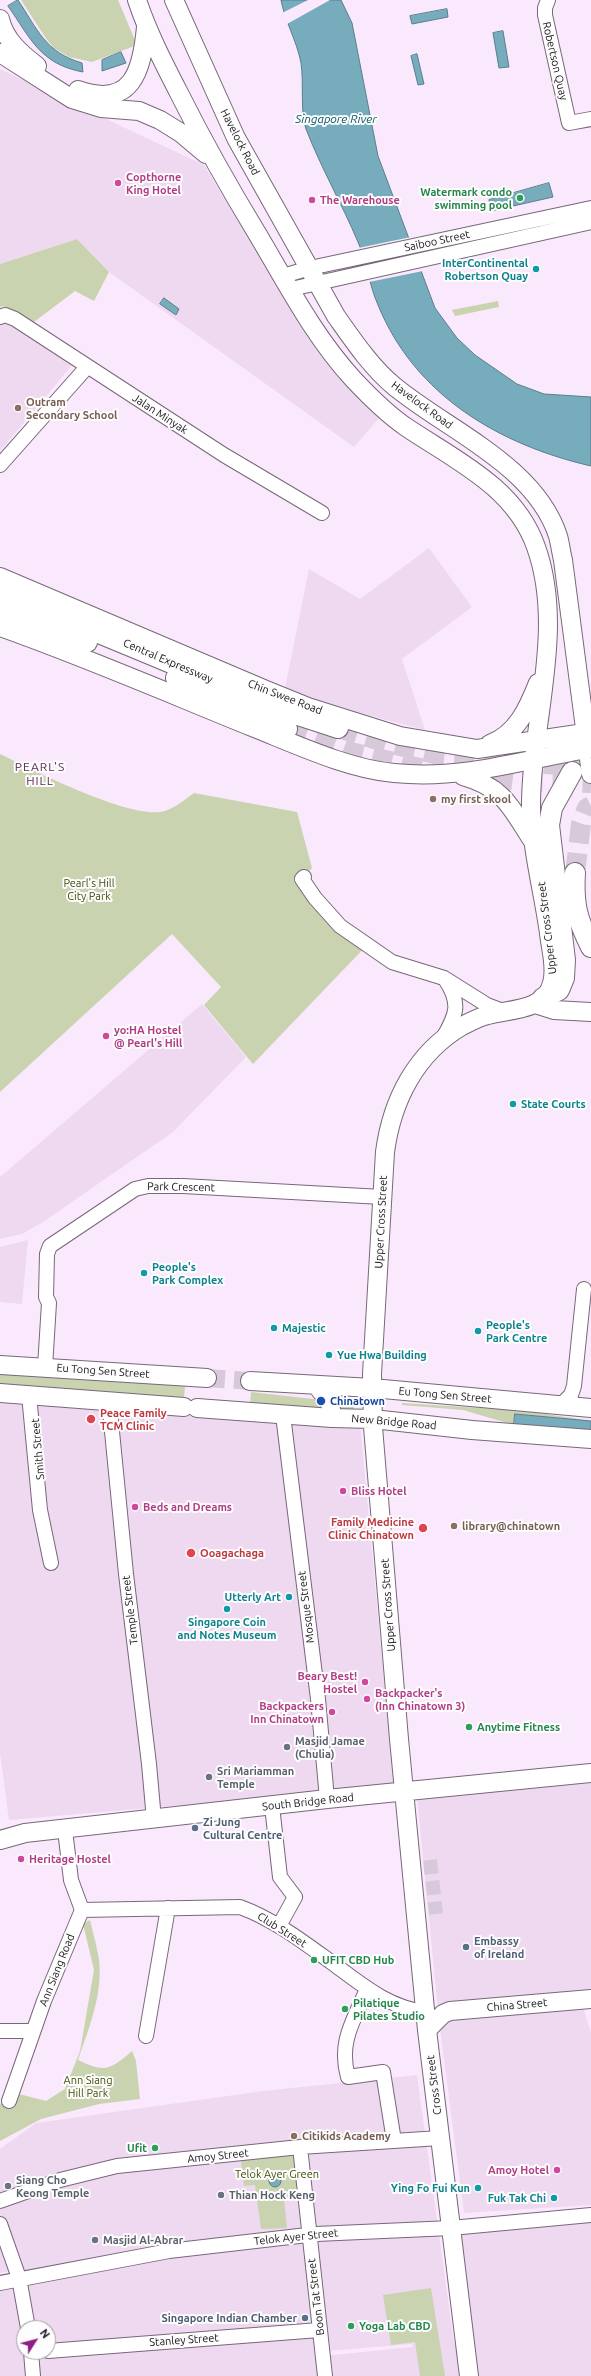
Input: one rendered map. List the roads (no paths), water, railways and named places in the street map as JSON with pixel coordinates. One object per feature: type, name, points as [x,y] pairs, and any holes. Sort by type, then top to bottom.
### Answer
[{"type":"highway","name":"Central Expressway","points":[[0,601],[292,712],[338,728]]},
{"type":"highway","name":"Central Expressway","points":[[0,601],[165,673],[287,729]]},
{"type":"highway","points":[[539,1001],[559,990],[564,978],[565,960],[551,861],[549,825],[552,808],[582,773]]},
{"type":"highway","points":[[575,873],[574,899],[578,922],[591,947]]},
{"type":"main road","points":[[137,0],[146,27],[216,165],[313,326],[345,370],[372,399],[408,428],[480,474],[505,498],[528,529],[540,559],[545,586],[547,609],[546,666],[536,741]]},
{"type":"main road","name":"Havelock Road","points":[[174,0],[236,138],[336,316],[378,370],[412,400],[470,438],[520,479],[539,501],[558,536],[588,741],[582,773]]},
{"type":"main road","points":[[0,19],[10,41],[24,56],[81,96],[100,108],[139,111],[160,120],[198,146],[216,165]]},
{"type":"main road","points":[[0,53],[65,95],[105,95],[122,91],[130,84],[141,63],[146,27]]},
{"type":"main road","points":[[0,601],[77,654],[226,717],[357,765],[394,773],[456,774],[484,771],[534,759],[588,741]]},
{"type":"main road","name":"Chin Swee Road","points":[[0,601],[308,707],[400,736],[477,749],[536,741],[588,741]]},
{"type":"main road","points":[[477,749],[501,740],[514,728],[531,701],[546,666]]},
{"type":"main road","points":[[578,675],[591,693]]},
{"type":"main road","name":"Upper Cross Street","points":[[404,1793],[373,1419],[372,1388],[382,1197],[388,1131],[397,1101],[406,1082],[426,1056],[443,1039],[464,1025],[484,1016],[539,1001],[552,984],[553,966],[543,892],[532,841],[531,795],[536,741]]},
{"type":"main road","points":[[433,774],[443,768],[447,757],[445,751],[436,743]]},
{"type":"main road","points":[[456,774],[482,781],[494,788],[506,799],[532,841]]},
{"type":"main road","points":[[539,1001],[554,1010],[591,1012]]},
{"type":"main road","name":"Eu Tong Sen Street","points":[[0,1364],[206,1378]]},
{"type":"main road","name":"Eu Tong Sen Street","points":[[250,1381],[372,1388],[591,1408]]},
{"type":"main road","points":[[316,1385],[326,1395],[330,1402],[332,1418]]},
{"type":"main road","name":"New Bridge Road","points":[[0,1393],[283,1415],[373,1419],[472,1430],[591,1439]]},
{"type":"main road","name":"South Bridge Road","points":[[0,1837],[327,1799],[404,1793],[491,1782],[591,1773]]},
{"type":"main road","points":[[404,1793],[434,2013]]},
{"type":"main road","name":"China Street","points":[[434,2013],[447,2017],[591,1999]]},
{"type":"main road","name":"China Street","points":[[512,2008],[591,2004]]},
{"type":"main road","name":"Cross Street","points":[[434,2013],[427,2030],[469,2376]]},
{"type":"street","name":"Robertson Quay","points":[[548,0],[545,8],[545,15],[569,123],[591,119]]},
{"type":"street","name":"Saiboo Street","points":[[313,275],[363,271],[525,229],[591,208]]},
{"type":"street","name":"Saiboo Street","points":[[287,283],[359,258],[525,229],[591,222]]},
{"type":"street","name":"Jalan Minyak","points":[[0,317],[5,315],[10,317],[224,455],[322,513]]},
{"type":"street","points":[[0,465],[87,367]]},
{"type":"street","points":[[304,876],[302,879],[315,898],[340,926],[392,962],[444,978],[487,1005],[503,1011]]},
{"type":"street","points":[[443,1039],[454,1018],[456,1004],[455,995],[444,978]]},
{"type":"street","name":"Park Crescent","points":[[42,1367],[42,1302],[46,1297],[47,1254],[50,1246],[135,1189],[148,1186],[183,1186],[382,1197]]},
{"type":"street","points":[[561,1405],[571,1395],[574,1386],[584,1289]]},
{"type":"street","name":"Smith Street","points":[[29,1395],[44,1510],[42,1512],[51,1563]]},
{"type":"street","name":"Smith Street","points":[[37,1456],[34,1403],[50,1396]]},
{"type":"street","name":"Temple Street","points":[[109,1401],[126,1574],[149,1764],[154,1820]]},
{"type":"street","name":"Mosque Street","points":[[283,1415],[318,1699],[327,1799]]},
{"type":"street","points":[[272,1806],[280,1877],[296,1898],[279,1926]]},
{"type":"street","points":[[64,1830],[71,1880],[82,1910]]},
{"type":"street","name":"Club Street","points":[[82,1910],[240,1907],[258,1914],[279,1926],[367,1989],[402,2008],[434,2013]]},
{"type":"street","points":[[146,2036],[168,1908]]},
{"type":"street","name":"Ann Siang Road","points":[[9,2101],[33,2031],[82,1910]]},
{"type":"street","points":[[367,1989],[344,2045],[344,2061],[348,2076],[383,2072],[394,2141]]},
{"type":"street","points":[[0,2031],[33,2031]]},
{"type":"street","name":"Amoy Street","points":[[0,2201],[60,2180],[117,2166],[300,2147],[440,2138]]},
{"type":"street","name":"Boon Tat Street","points":[[300,2147],[308,2235],[325,2376]]},
{"type":"street","name":"Telok Ayer Street","points":[[1,2282],[18,2275],[169,2251],[308,2235],[451,2228],[591,2215]]},
{"type":"street","points":[[0,2224],[18,2275],[26,2320]]},
{"type":"street","name":"Stanley Street","points":[[56,2350],[319,2330]]},
{"type":"street","points":[[32,2360],[33,2376]]},
{"type":"water","points":[[18,0],[44,39],[59,53],[82,63],[83,72],[56,63],[38,48],[30,39],[8,6]]},
{"type":"water","name":"Singapore River","points":[[281,0],[341,0],[352,23],[378,156],[435,308],[457,338],[475,355],[517,384],[544,394],[591,397],[591,466],[557,457],[525,445],[493,430],[464,412],[438,390],[414,366],[394,337],[378,305],[358,242],[318,158],[306,129],[303,115],[301,63]]},
{"type":"water","points":[[447,9],[448,17],[412,24],[410,16]]},
{"type":"water","points":[[503,31],[509,67],[499,68],[493,33]]},
{"type":"water","points":[[121,52],[126,63],[102,71],[102,60]]},
{"type":"water","points":[[417,54],[424,84],[418,85],[411,56]]},
{"type":"water","name":"Watermark condo swimming pool","points":[[549,183],[553,197],[491,211],[489,200]]},
{"type":"water","points":[[164,298],[179,309],[176,315],[160,304]]},
{"type":"water","points":[[515,1414],[591,1421],[591,1431],[514,1425]]},
{"type":"water","points":[[275,2175],[279,2177],[281,2181],[279,2185],[275,2187],[271,2185],[269,2181],[271,2177]]},
{"type":"tunnel","points":[[338,728],[387,743],[435,754],[591,768]]},
{"type":"tunnel","points":[[287,729],[346,751],[424,769]]},
{"type":"tunnel","points":[[463,774],[518,781],[591,783]]},
{"type":"tunnel","points":[[575,873],[581,824],[587,808],[591,806]]},
{"type":"tunnel","points":[[207,1378],[250,1381]]},
{"type":"tunnel","points":[[430,1860],[436,1914]]},
{"type":"place","name":"Copthorne King Hotel","points":[[118,183]]},
{"type":"place","name":"Watermark condo swimming pool","points":[[520,198]]},
{"type":"place","name":"The Warehouse","points":[[312,200]]},
{"type":"place","name":"InterContinental Robertson Quay","points":[[536,269]]},
{"type":"place","name":"Outram Secondary School","points":[[18,408]]},
{"type":"place","name":"my first skool","points":[[433,799]]},
{"type":"place","name":"yo:HA Hostel @ Pearl's Hill","points":[[106,1036]]},
{"type":"place","name":"State Courts","points":[[513,1104]]},
{"type":"place","name":"People's Park Complex","points":[[144,1273]]},
{"type":"place","name":"Majestic","points":[[274,1328]]},
{"type":"place","name":"People's Park Centre","points":[[478,1331]]},
{"type":"place","name":"Yue Hwa Building","points":[[329,1355]]},
{"type":"place","name":"Chinatown","points":[[321,1401]]},
{"type":"place","name":"Peace Family TCM Clinic","points":[[91,1419]]},
{"type":"place","name":"Bliss Hotel","points":[[343,1491]]},
{"type":"place","name":"Beds and Dreams","points":[[135,1507]]},
{"type":"place","name":"library@chinatown","points":[[454,1526]]},
{"type":"place","name":"Family Medicine Clinic Chinatown","points":[[423,1528]]},
{"type":"place","name":"Ooagachaga","points":[[191,1553]]},
{"type":"place","name":"Utterly Art","points":[[289,1597]]},
{"type":"place","name":"Singapore Coin and Notes Museum","points":[[227,1609]]},
{"type":"place","name":"Beary Best! Hostel","points":[[365,1682]]},
{"type":"place","name":"Backpacker's (Inn Chinatown 3)","points":[[367,1699]]},
{"type":"place","name":"Backpackers Inn Chinatown","points":[[332,1712]]},
{"type":"place","name":"Anytime Fitness","points":[[469,1727]]},
{"type":"place","name":"Masjid Jamae (Chulia)","points":[[287,1747]]},
{"type":"place","name":"Sri Mariamman Temple","points":[[209,1777]]},
{"type":"place","name":"Zi Jung Cultural Centre","points":[[195,1828]]},
{"type":"place","name":"Heritage Hostel","points":[[21,1859]]},
{"type":"place","name":"Embassy of Ireland","points":[[466,1947]]},
{"type":"place","name":"UFIT CBD Hub","points":[[314,1960]]},
{"type":"place","name":"Pilatique Pilates Studio","points":[[345,2009]]},
{"type":"place","name":"Citikids Academy","points":[[294,2136]]},
{"type":"place","name":"Ufit","points":[[155,2148]]},
{"type":"place","name":"Amoy Hotel","points":[[557,2170]]},
{"type":"place","name":"Siang Cho Keong Temple","points":[[8,2186]]},
{"type":"place","name":"Ying Fo Fui Kun","points":[[478,2188]]},
{"type":"place","name":"Thian Hock Keng","points":[[221,2195]]},
{"type":"place","name":"Fuk Tak Chi","points":[[554,2198]]},
{"type":"place","name":"Masjid Al-Abrar","points":[[95,2240]]},
{"type":"place","name":"Singapore Indian Chamber","points":[[305,2318]]},
{"type":"place","name":"Yoga Lab CBD","points":[[351,2326]]},
{"type":"district","name":"PEARL'S HILL","points":[[40,774]]},
{"type":"park label","name":"Pearl's Hill City Park","points":[[89,889]]},
{"type":"park label","name":"Ann Siang Hill Park","points":[[88,2086]]},
{"type":"park label","name":"Telok Ayer Green","points":[[277,2174]]}]
